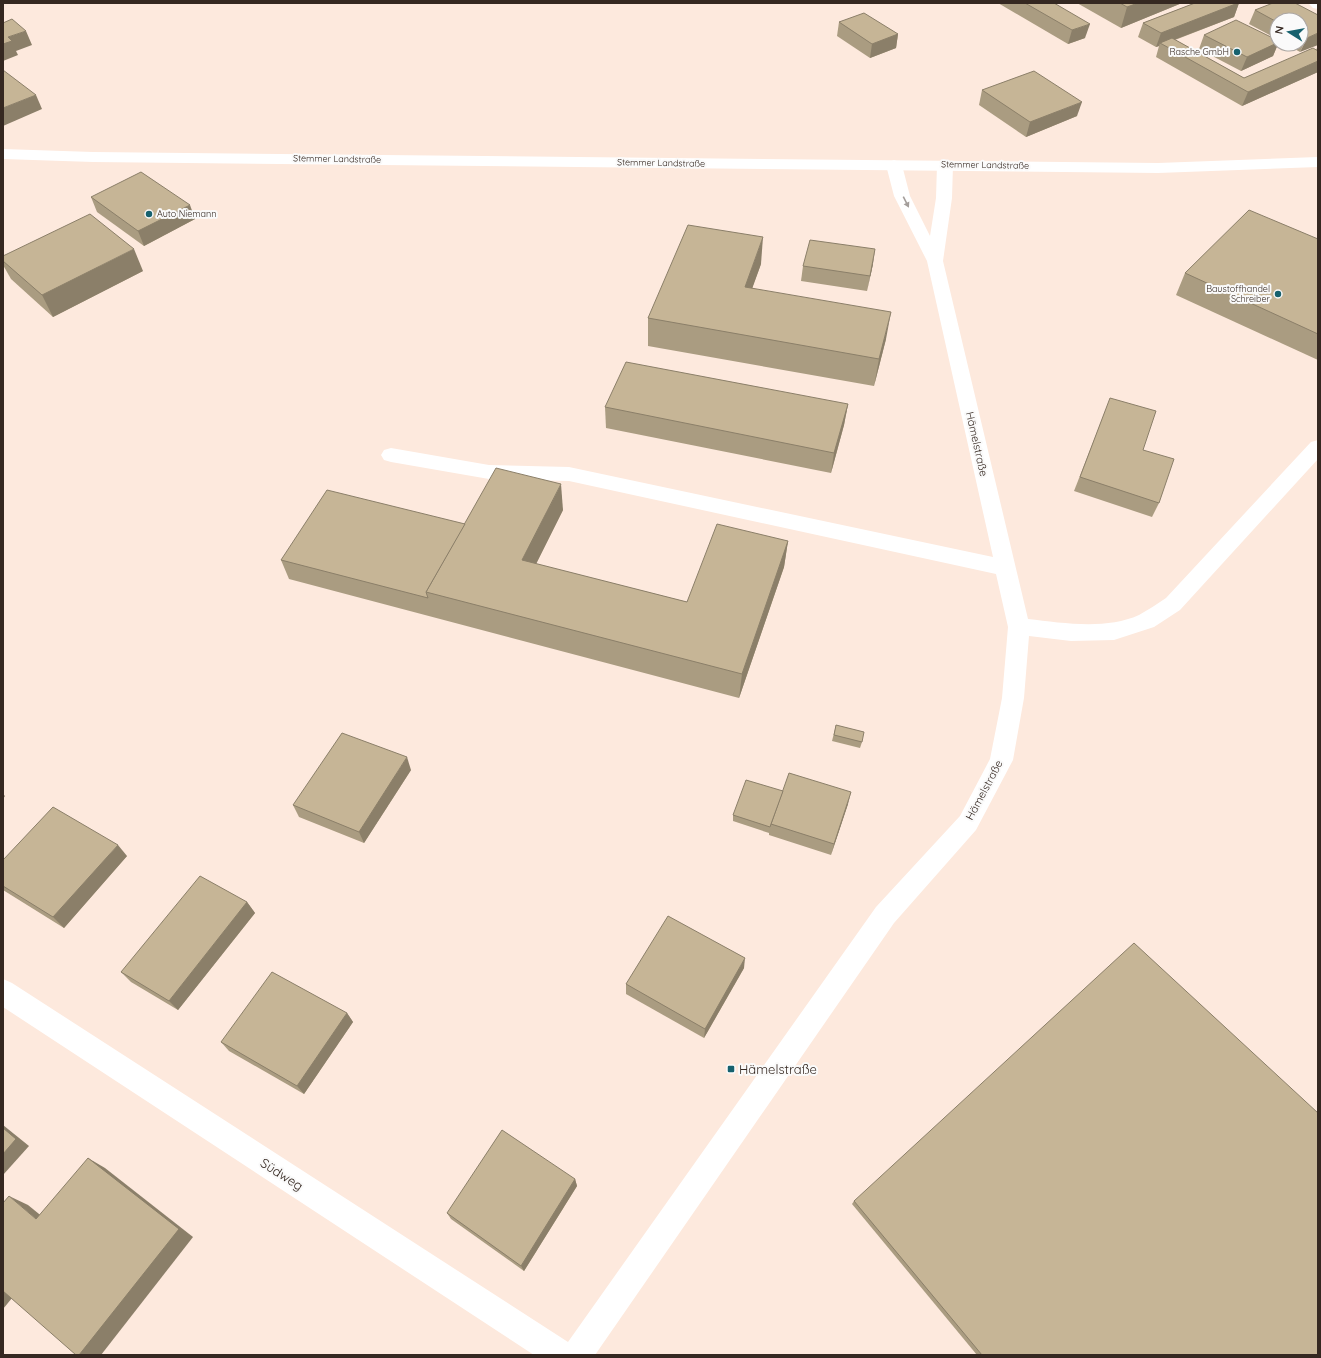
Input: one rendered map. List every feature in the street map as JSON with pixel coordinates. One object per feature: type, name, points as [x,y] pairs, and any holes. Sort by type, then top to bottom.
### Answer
[{"type":"street","name":"Stemmer Landstraße","points":[[3,154],[101,157],[1158,168],[1271,165],[1318,162]]},
{"type":"street","name":"Hämelstraße","points":[[577,1355],[885,915],[968,823],[1001,760],[1014,698],[1019,627],[935,261],[902,196],[894,165]]},
{"type":"street","name":"Hämelstraße","points":[[935,261],[944,198],[945,165]]},
{"type":"street","points":[[1019,627],[1071,632],[1114,631],[1146,621],[1168,608],[1318,448]]},
{"type":"street","points":[[391,455],[490,472],[570,474],[821,530],[1006,568]]},
{"type":"street","name":"Südweg","points":[[3,992],[561,1355]]},
{"type":"building","points":[[1025,3],[1054,3],[1090,24],[1072,30]]},
{"type":"building","points":[[1120,3],[1138,3],[1127,7]]},
{"type":"building","points":[[1195,3],[1238,3],[1161,33],[1143,23]]},
{"type":"building","points":[[1273,3],[1295,3],[1318,15],[1318,33],[1309,37],[1309,12],[1269,12],[1269,18],[1255,10]]},
{"type":"building","points":[[864,13],[898,34],[872,44],[839,22]]},
{"type":"building","points":[[12,19],[26,31],[8,37],[12,41],[3,44],[3,23]]},
{"type":"building","points":[[1236,20],[1269,36],[1269,47],[1247,57],[1204,35]]},
{"type":"building","points":[[1172,38],[1244,78],[1304,52],[1309,52],[1309,50],[1313,48],[1318,51],[1318,61],[1248,92],[1160,43]]},
{"type":"building","points":[[3,70],[36,95],[3,108]]},
{"type":"building","points":[[1034,71],[1082,102],[1030,122],[982,90]]},
{"type":"building","points":[[141,172],[190,205],[138,231],[91,197]]},
{"type":"building","points":[[1249,210],[1318,239],[1318,334],[1185,273]]},
{"type":"building","points":[[90,214],[134,249],[42,295],[3,261],[3,256]]},
{"type":"building","points":[[688,225],[763,237],[745,287],[891,312],[879,359],[648,318]]},
{"type":"building","points":[[810,240],[875,249],[870,276],[803,266]]},
{"type":"building","points":[[626,362],[848,404],[834,453],[605,407]]},
{"type":"building","points":[[1110,398],[1156,411],[1143,450],[1174,459],[1159,503],[1080,477]]},
{"type":"building","points":[[496,468],[561,484],[522,560],[687,602],[717,524],[788,541],[742,674],[426,592]]},
{"type":"building","points":[[327,490],[465,524],[426,592],[428,598],[281,560]]},
{"type":"building","points":[[836,725],[864,732],[862,742],[834,735]]},
{"type":"building","points":[[342,733],[407,757],[359,832],[293,805]]},
{"type":"building","points":[[789,773],[851,792],[834,844],[771,824]]},
{"type":"building","points":[[746,780],[783,791],[770,827],[733,815]]},
{"type":"building","points":[[53,807],[118,845],[53,917],[3,886],[3,860]]},
{"type":"building","points":[[200,876],[247,902],[169,1001],[121,972]]},
{"type":"building","points":[[668,916],[745,958],[705,1029],[626,984]]},
{"type":"building","points":[[1134,943],[1318,1113],[1318,1355],[982,1355],[854,1201]]},
{"type":"building","points":[[272,972],[347,1013],[297,1086],[221,1042]]},
{"type":"building","points":[[3,1128],[16,1139],[3,1154]]},
{"type":"building","points":[[502,1130],[575,1179],[521,1266],[447,1213]]},
{"type":"building","points":[[88,1158],[179,1229],[79,1355],[76,1355],[3,1291],[3,1203],[9,1196],[36,1219]]},
{"type":"place","name":"Rasche GmbH","points":[[1237,52]]},
{"type":"place","name":"Auto Niemann","points":[[149,214]]},
{"type":"place","name":"Baustoffhandel Schreiber","points":[[1278,294]]},
{"type":"place","name":"Hämelstraße","points":[[731,1069]]}]
